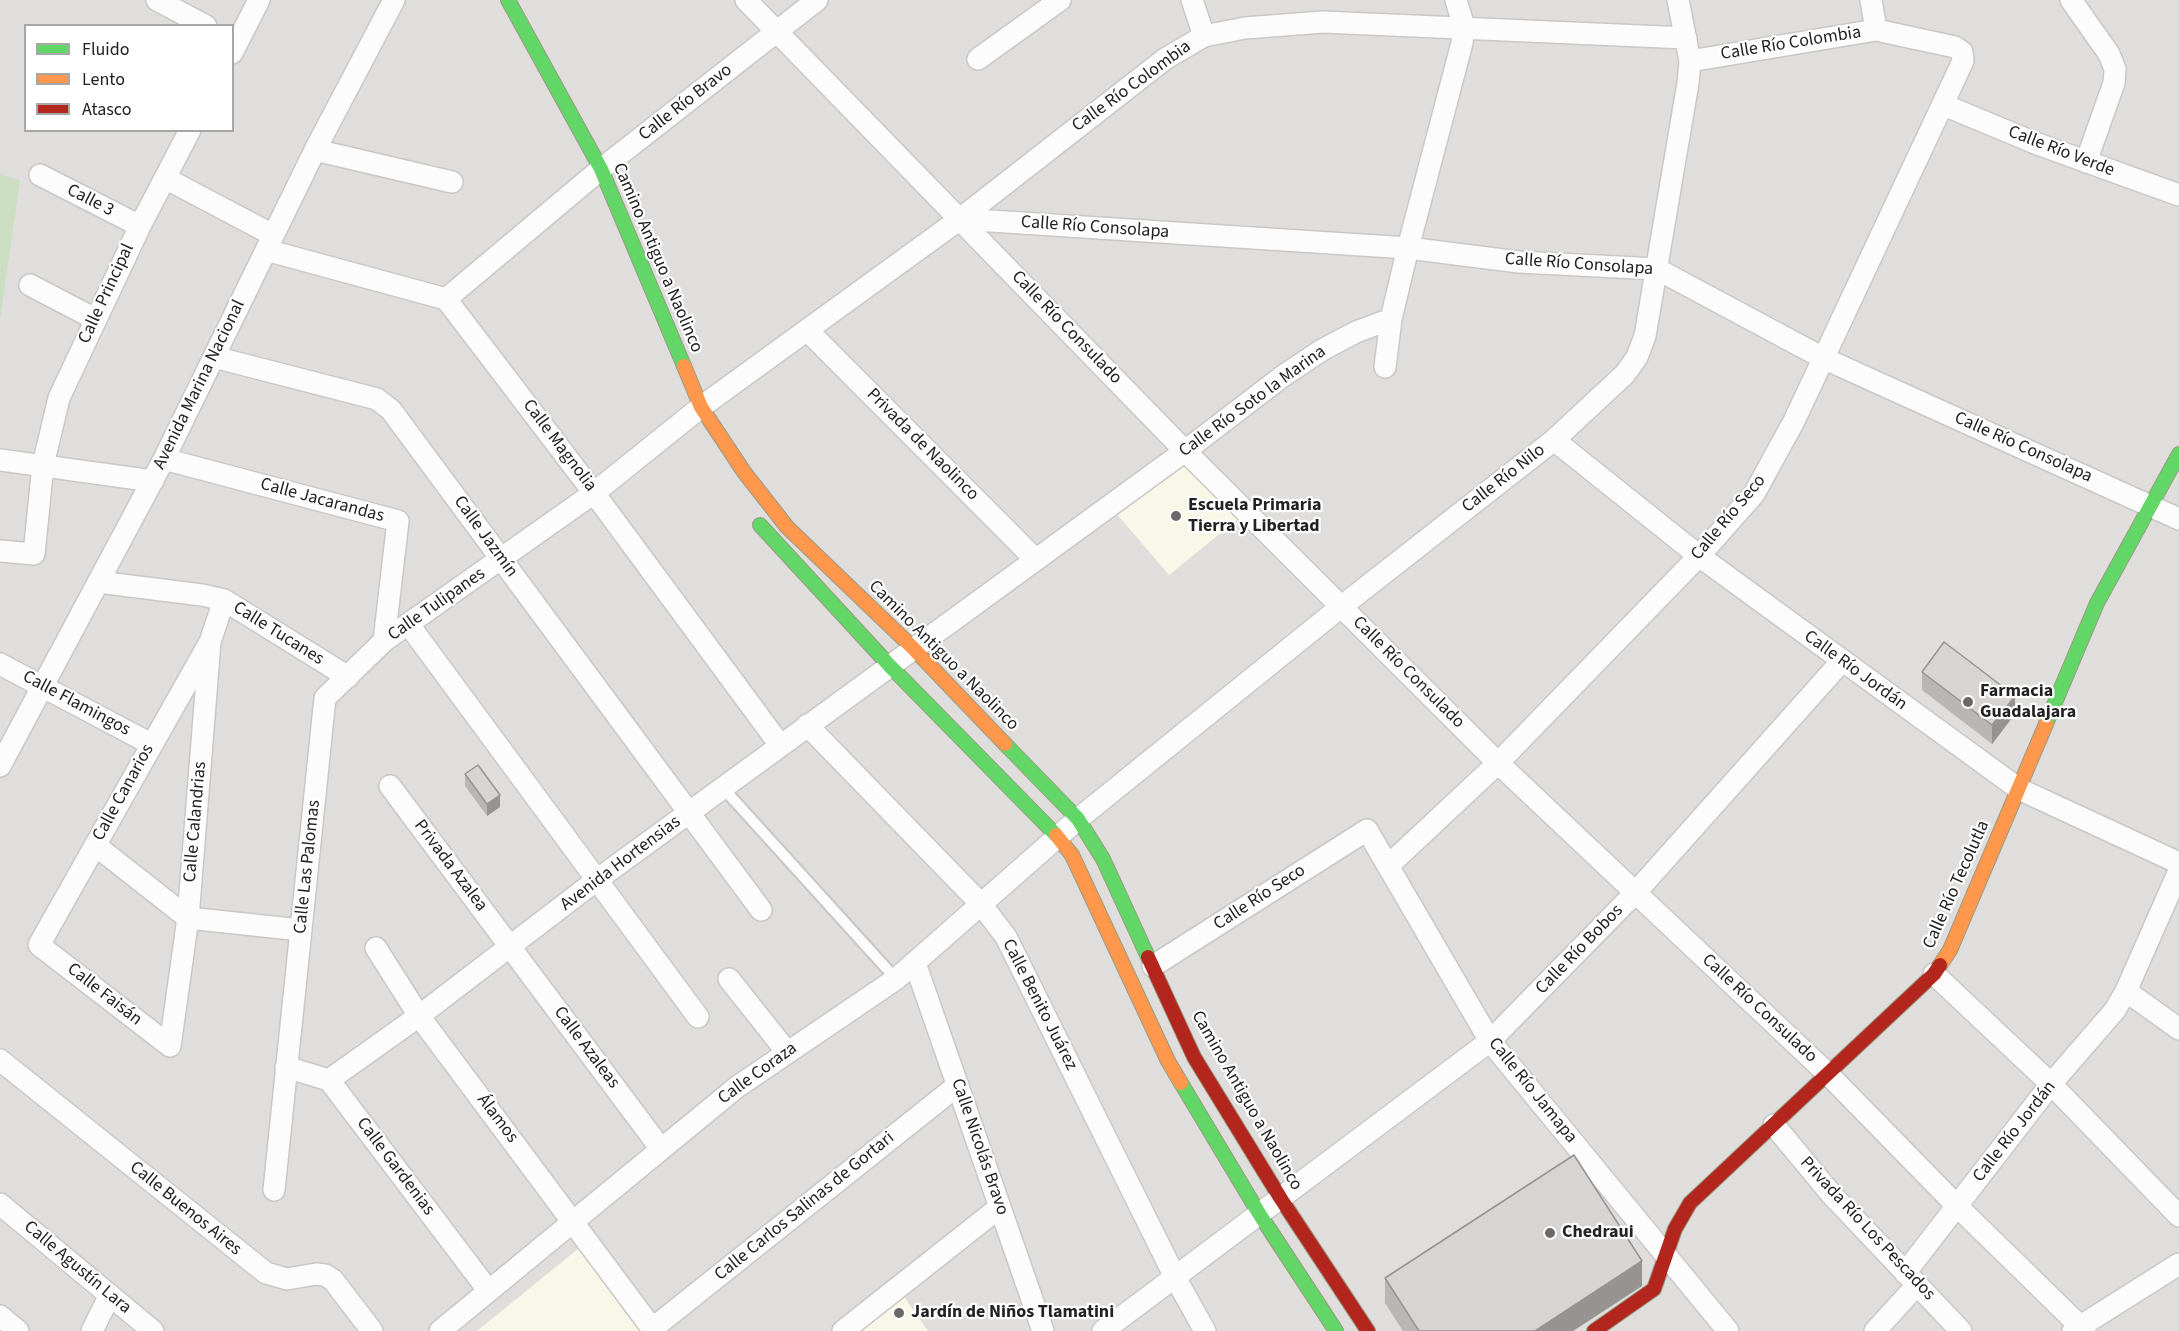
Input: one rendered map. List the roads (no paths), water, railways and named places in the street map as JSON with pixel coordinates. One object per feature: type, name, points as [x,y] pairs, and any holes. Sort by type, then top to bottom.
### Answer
[{"type":"main road","name":"Camino Antiguo a Naolinco","points":[[508,0],[589,179],[690,416],[744,472],[787,527],[912,647],[1078,819],[1103,859],[1194,1057],[1281,1199],[1368,1331]]},
{"type":"main road","name":"Calle Río Tecolutla","points":[[1594,1331],[1654,1289],[1675,1229],[1690,1203],[1934,974],[1950,950],[1963,922],[2097,603],[2179,454]]},
{"type":"main road","points":[[750,512],[772,540],[889,665],[1058,837],[1083,875],[1167,1061],[1260,1215],[1336,1331]]},
{"type":"street","points":[[157,0],[202,24]]},
{"type":"street","points":[[234,45],[259,0]]},
{"type":"street","name":"Avenida Marina Nacional","points":[[0,766],[153,481],[315,150],[394,0]]},
{"type":"street","name":"Calle Río Consulado","points":[[746,0],[1185,451],[1498,763],[1829,1075],[2080,1329]]},
{"type":"street","name":"Calle Río Bravo","points":[[446,299],[589,179],[817,0]]},
{"type":"street","points":[[978,58],[1060,0]]},
{"type":"street","points":[[1192,0],[1204,36]]},
{"type":"street","points":[[1385,367],[1391,319],[1458,61],[1464,27],[1456,0]]},
{"type":"street","name":"Calle Río Nilo","points":[[1078,819],[1342,606],[1554,440],[1611,388],[1637,357],[1645,336],[1657,269],[1689,61],[1678,0]]},
{"type":"street","points":[[1870,0],[1876,30]]},
{"type":"street","points":[[2071,0],[2109,54],[2115,69],[2114,83],[2086,162]]},
{"type":"street","name":"Calle Río Colombia","points":[[690,416],[960,219],[1165,59],[1204,36],[1245,28],[1323,22],[1686,38]]},
{"type":"street","name":"Calle Río Colombia","points":[[1689,61],[1876,30],[1955,47],[1962,52]]},
{"type":"street","name":"Calle Río Seco","points":[[1388,866],[1498,763],[1699,556],[1748,501],[1773,463],[1944,105],[1963,61],[1962,52]]},
{"type":"street","name":"Calle Río Verde","points":[[1944,105],[2086,162],[2179,195]]},
{"type":"street","name":"Calle Principal","points":[[0,550],[34,554],[43,465],[59,398],[185,132]]},
{"type":"street","points":[[315,150],[452,182]]},
{"type":"street","name":"Calle 3","points":[[40,175],[140,226]]},
{"type":"street","points":[[165,178],[269,243],[446,299]]},
{"type":"street","name":"Calle Río Consolapa","points":[[960,219],[1408,248],[1519,261],[1657,269],[1823,358],[2179,519]]},
{"type":"street","points":[[30,285],[95,319]]},
{"type":"street","name":"Calle Magnolia","points":[[446,299],[594,493],[780,745]]},
{"type":"street","name":"Calle Río Soto la Marina","points":[[912,647],[1322,350],[1356,332],[1391,319]]},
{"type":"street","name":"Privada de Naolinco","points":[[808,330],[1035,559]]},
{"type":"street","name":"Calle Jazmín","points":[[214,357],[377,399],[391,410],[761,910]]},
{"type":"street","name":"Calle Tulipanes","points":[[348,677],[384,641],[594,493],[690,416]]},
{"type":"street","name":"Calle Río Jordán","points":[[1554,440],[1699,556],[1841,662],[2019,789],[2179,863]]},
{"type":"street","name":"Calle Jacarandas","points":[[164,459],[398,521],[384,641]]},
{"type":"street","points":[[0,460],[153,481]]},
{"type":"street","name":"Calle Tucanes","points":[[98,582],[202,595],[224,600],[348,677]]},
{"type":"street","name":"Calle Calandrias","points":[[170,1046],[188,918],[210,642],[224,600]]},
{"type":"street","points":[[409,625],[698,1017]]},
{"type":"street","name":"Calle Canarios","points":[[39,945],[210,642]]},
{"type":"street","name":"Avenida Hortensias","points":[[329,1080],[419,1016],[598,879],[912,647]]},
{"type":"street","name":"Calle Río Bobos","points":[[1103,1331],[1490,1041],[1636,892],[1841,662]]},
{"type":"street","name":"Calle Flamingos","points":[[0,664],[151,744]]},
{"type":"street","name":"Calle Las Palomas","points":[[274,1190],[325,698],[348,677]]},
{"type":"street","name":"Calle Benito Juárez","points":[[807,725],[981,904],[1006,937],[1175,1277],[1205,1331]]},
{"type":"street","name":"Privada Azalea","points":[[390,786],[510,946]]},
{"type":"street","name":"Calle Coraza","points":[[440,1331],[737,1087],[863,1004],[896,979],[1078,819]]},
{"type":"street","name":"Calle Río Seco","points":[[1153,966],[1366,830]]},
{"type":"street","name":"Calle Río Jamapa","points":[[1366,830],[1490,1041],[1728,1331]]},
{"type":"street","points":[[95,844],[188,918],[301,930]]},
{"type":"street","name":"Calle Río Jordán","points":[[1875,1331],[1958,1207],[2051,1084],[2115,1010],[2126,991],[2179,871]]},
{"type":"street","name":"Calle Faisán","points":[[39,945],[170,1046]]},
{"type":"street","name":"Calle Azaleas","points":[[510,946],[662,1149]]},
{"type":"street","name":"Álamos","points":[[376,948],[419,1016],[653,1330]]},
{"type":"street","name":"Calle Nicolás Bravo","points":[[915,963],[1043,1331]]},
{"type":"street","points":[[1934,974],[2051,1084],[2179,1216]]},
{"type":"street","points":[[729,979],[787,1052]]},
{"type":"street","points":[[2126,991],[2179,1029]]},
{"type":"street","name":"Calle Buenos Aires","points":[[0,1060],[266,1273],[287,1279],[316,1274],[325,1275],[333,1280],[372,1331]]},
{"type":"street","points":[[286,1067],[329,1080]]},
{"type":"street","name":"Calle Gardenias","points":[[329,1080],[488,1290]]},
{"type":"street","name":"Calle Carlos Salinas de Gortari","points":[[653,1330],[958,1085]]},
{"type":"street","name":"Privada Río Los Pescados","points":[[1774,1125],[1832,1195],[1961,1331]]},
{"type":"street","name":"Calle Agustín Lara","points":[[0,1204],[153,1331]]},
{"type":"street","points":[[843,1331],[1000,1207]]},
{"type":"street","points":[[2080,1329],[2179,1264]]},
{"type":"street","points":[[92,1331],[110,1295]]},
{"type":"street","points":[[0,1316],[18,1331]]},
{"type":"lane","points":[[723,788],[896,979]]},
{"type":"place","name":"Escuela Primaria Tierra y Libertad","points":[[1176,516]]},
{"type":"place","name":"Farmacia Guadalajara","points":[[1968,702]]},
{"type":"place","name":"Chedraui","points":[[1550,1233]]},
{"type":"place","name":"Jardín de Niños Tlamatini","points":[[899,1313]]}]
